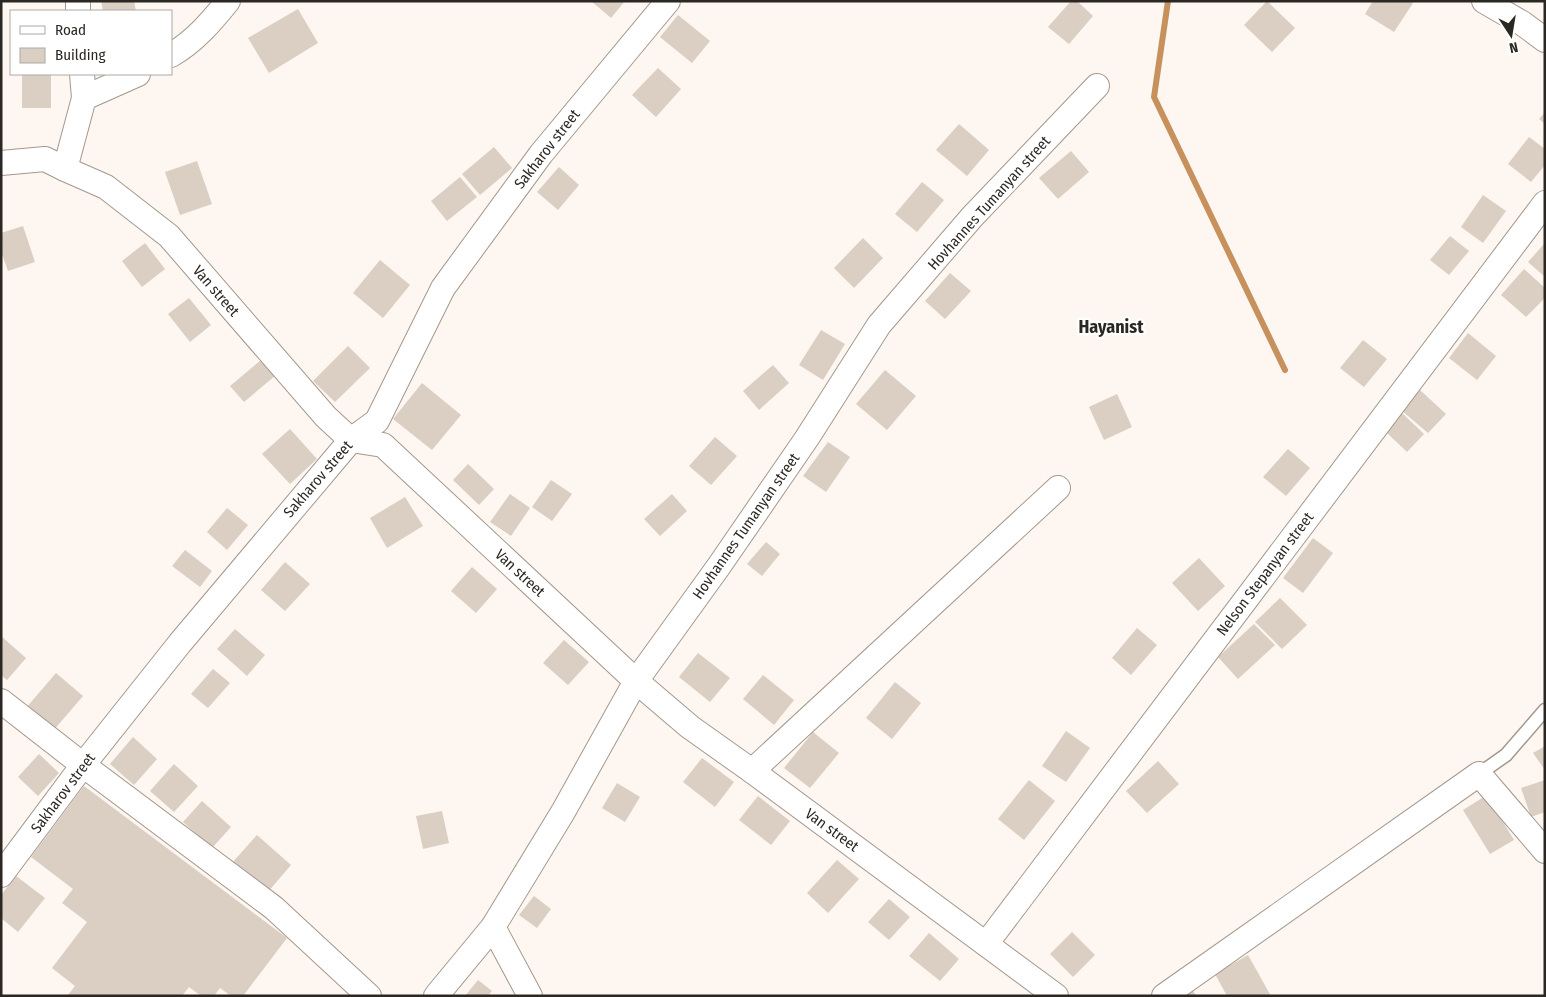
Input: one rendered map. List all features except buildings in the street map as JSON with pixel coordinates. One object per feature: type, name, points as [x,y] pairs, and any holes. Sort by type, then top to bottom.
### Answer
[{"type":"street","points":[[172,54],[185,47],[218,14],[228,1]]},
{"type":"street","name":"Sakharov street","points":[[1,875],[83,765],[180,643],[351,440],[377,421],[443,288],[540,154],[668,1]]},
{"type":"street","points":[[1484,1],[1522,23],[1545,40]]},
{"type":"street","points":[[64,169],[84,98],[82,75]]},
{"type":"street","points":[[84,98],[136,75]]},
{"type":"street","name":"Hovhannes Tumanyan street","points":[[436,996],[493,926],[563,812],[636,681],[719,566],[807,438],[879,325],[972,217],[1097,86]]},
{"type":"street","name":"Van street","points":[[1,163],[44,158],[106,187],[168,236],[326,417],[351,440],[383,446],[636,681],[690,727],[1056,996]]},
{"type":"street","name":"Nelson Stepanyan street","points":[[986,944],[1545,203]]},
{"type":"street","points":[[752,771],[1058,488]]},
{"type":"street","points":[[1,701],[274,908],[368,996]]},
{"type":"street","points":[[1164,996],[1479,774],[1545,851]]},
{"type":"street","points":[[493,926],[530,996]]},
{"type":"lane","points":[[1479,774],[1506,755],[1545,710]]},
{"type":"waterway","points":[[1168,1],[1154,97],[1285,370]]},
{"type":"district","name":"Hayanist","points":[[1111,327]]}]
